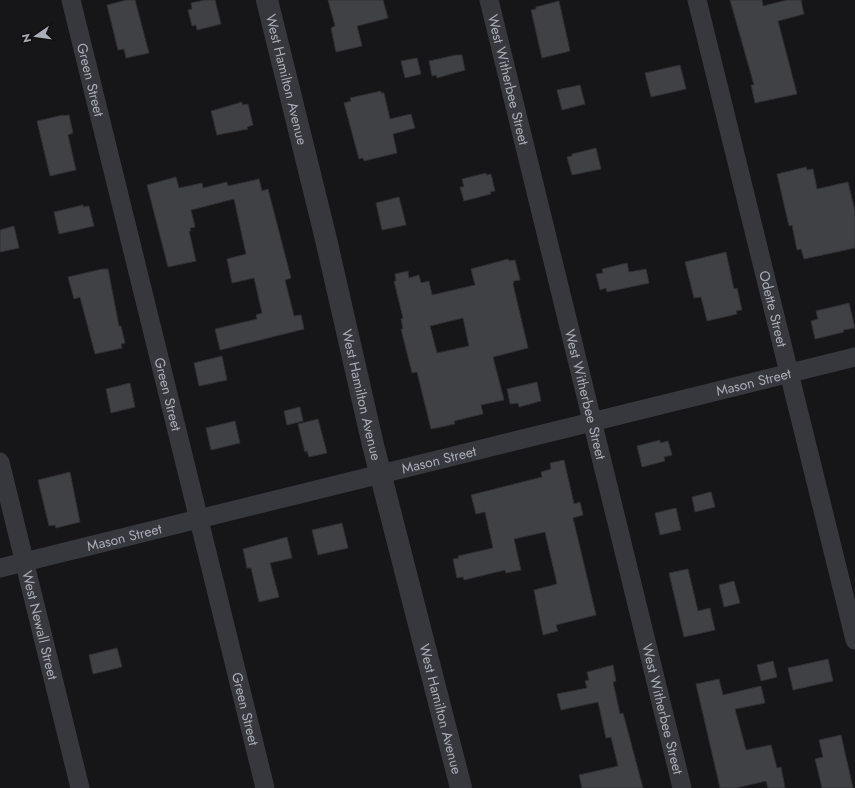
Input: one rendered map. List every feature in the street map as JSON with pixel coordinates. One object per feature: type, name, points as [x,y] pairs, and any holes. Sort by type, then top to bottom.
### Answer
[{"type":"street","name":"Green Street","points":[[71,0],[265,788]]},
{"type":"street","name":"West Hamilton Avenue","points":[[267,0],[325,235],[346,334],[380,474],[461,788]]},
{"type":"street","name":"West Witherbee Street","points":[[489,0],[682,788]]},
{"type":"street","name":"Odette Street","points":[[697,0],[855,640]]},
{"type":"street","name":"Mason Street","points":[[0,568],[855,357]]},
{"type":"street","name":"West Newall Street","points":[[0,462],[80,788]]},
{"type":"building","points":[[127,0],[135,0],[149,53],[126,58],[124,49],[118,50],[107,5]]},
{"type":"building","points":[[205,0],[215,0],[221,24],[197,30],[196,25],[192,26],[188,10],[192,9],[191,3]]},
{"type":"building","points":[[328,0],[383,0],[388,18],[357,26],[362,46],[336,52],[331,28],[335,26]]},
{"type":"building","points":[[730,0],[762,0],[763,6],[787,0],[801,0],[804,14],[778,21],[797,94],[755,103],[751,85],[754,85]]},
{"type":"building","points":[[559,1],[570,51],[542,58],[531,10],[536,9],[536,7]]},
{"type":"building","points":[[462,55],[465,70],[437,78],[436,75],[432,76],[429,61]]},
{"type":"building","points":[[417,58],[421,74],[405,78],[401,61]]},
{"type":"building","points":[[680,65],[686,89],[651,97],[645,73]]},
{"type":"building","points":[[580,85],[585,104],[562,110],[557,90]]},
{"type":"building","points":[[381,91],[381,93],[384,93],[390,119],[411,114],[415,128],[393,134],[397,153],[364,161],[363,158],[359,159],[344,103],[351,101],[350,98]]},
{"type":"building","points":[[242,102],[242,105],[248,104],[253,125],[247,127],[248,129],[217,135],[211,111]]},
{"type":"building","points":[[69,115],[73,133],[68,135],[76,170],[50,176],[37,121]]},
{"type":"building","points":[[596,148],[601,169],[572,175],[567,157],[572,156],[572,154]]},
{"type":"building","points":[[806,167],[807,170],[813,169],[817,189],[848,182],[855,211],[855,248],[804,259],[801,249],[797,250],[792,225],[789,226],[777,174]]},
{"type":"building","points":[[486,173],[486,175],[491,174],[495,191],[490,192],[491,194],[464,201],[460,187],[464,187],[462,179]]},
{"type":"building","points":[[176,177],[179,188],[202,183],[203,188],[227,182],[228,186],[259,179],[262,191],[268,189],[291,278],[285,280],[294,316],[301,315],[304,329],[220,350],[215,329],[257,319],[256,315],[262,313],[254,278],[232,283],[227,259],[246,254],[234,199],[191,210],[195,227],[190,228],[191,231],[189,231],[196,261],[168,267],[147,185]]},
{"type":"building","points":[[399,197],[406,225],[382,230],[376,203]]},
{"type":"building","points":[[83,205],[83,207],[89,206],[94,226],[59,234],[54,212]]},
{"type":"building","points":[[14,226],[19,248],[0,252],[0,230]]},
{"type":"building","points":[[726,252],[734,289],[737,288],[742,310],[736,311],[737,314],[707,321],[701,297],[694,298],[685,262]]},
{"type":"building","points":[[508,259],[509,261],[515,260],[520,280],[514,281],[513,284],[528,348],[493,357],[504,400],[481,405],[483,414],[454,421],[455,424],[431,429],[417,372],[412,373],[401,329],[403,329],[401,319],[403,318],[394,281],[396,281],[395,274],[408,271],[409,278],[419,275],[421,283],[429,281],[432,295],[475,285],[471,269]],"holes":[[[463,318],[469,346],[437,353],[430,326]]]},
{"type":"building","points":[[627,263],[629,272],[646,269],[649,283],[607,292],[606,288],[600,290],[596,274],[603,273],[602,269]]},
{"type":"building","points":[[108,269],[119,326],[121,326],[125,343],[121,344],[122,348],[95,354],[80,297],[74,299],[68,277]]},
{"type":"building","points":[[849,303],[855,328],[843,330],[844,332],[815,339],[811,321],[818,319],[816,311]]},
{"type":"building","points":[[222,356],[227,380],[199,386],[194,363]]},
{"type":"building","points":[[537,382],[541,401],[519,407],[518,403],[510,404],[507,389]]},
{"type":"building","points":[[130,383],[135,407],[111,413],[106,389]]},
{"type":"building","points":[[300,407],[303,421],[287,425],[284,411]]},
{"type":"building","points":[[318,419],[327,453],[309,457],[307,451],[305,452],[298,424]]},
{"type":"building","points":[[235,421],[240,443],[211,450],[206,428]]},
{"type":"building","points":[[660,440],[660,443],[668,441],[672,455],[664,457],[665,461],[642,467],[637,446]]},
{"type":"building","points":[[564,460],[574,504],[580,502],[583,515],[573,518],[596,615],[556,625],[558,631],[543,635],[534,590],[557,584],[545,532],[514,539],[521,570],[506,573],[505,570],[464,580],[463,577],[457,578],[453,559],[459,558],[458,556],[493,548],[485,512],[476,514],[471,495],[542,477],[541,472],[551,469],[550,463]]},
{"type":"building","points":[[70,472],[80,522],[56,528],[55,525],[49,526],[38,480]]},
{"type":"building","points":[[711,492],[715,507],[695,512],[692,497]]},
{"type":"building","points":[[676,508],[681,530],[660,535],[655,513]]},
{"type":"building","points":[[342,523],[348,548],[318,555],[312,530]]},
{"type":"building","points":[[287,537],[292,558],[270,563],[279,597],[259,602],[251,568],[247,568],[243,549]]},
{"type":"building","points":[[688,569],[698,611],[710,608],[715,630],[684,637],[669,573]]},
{"type":"building","points":[[734,581],[740,603],[724,607],[719,585]]},
{"type":"building","points":[[117,648],[122,667],[93,674],[89,655]]},
{"type":"building","points":[[828,659],[833,681],[793,690],[788,668]]},
{"type":"building","points":[[773,661],[777,677],[761,681],[757,665]]},
{"type":"building","points":[[613,665],[616,681],[613,682],[620,714],[623,713],[643,788],[582,788],[579,775],[618,766],[611,737],[606,738],[598,702],[561,710],[557,694],[587,688],[585,681],[589,680],[587,672]]},
{"type":"building","points":[[719,679],[723,695],[761,686],[765,703],[735,709],[746,750],[771,745],[777,768],[781,767],[785,788],[768,788],[766,781],[736,788],[720,788],[696,684]]},
{"type":"building","points":[[841,735],[853,788],[822,788],[815,759],[823,757],[819,740]]}]
